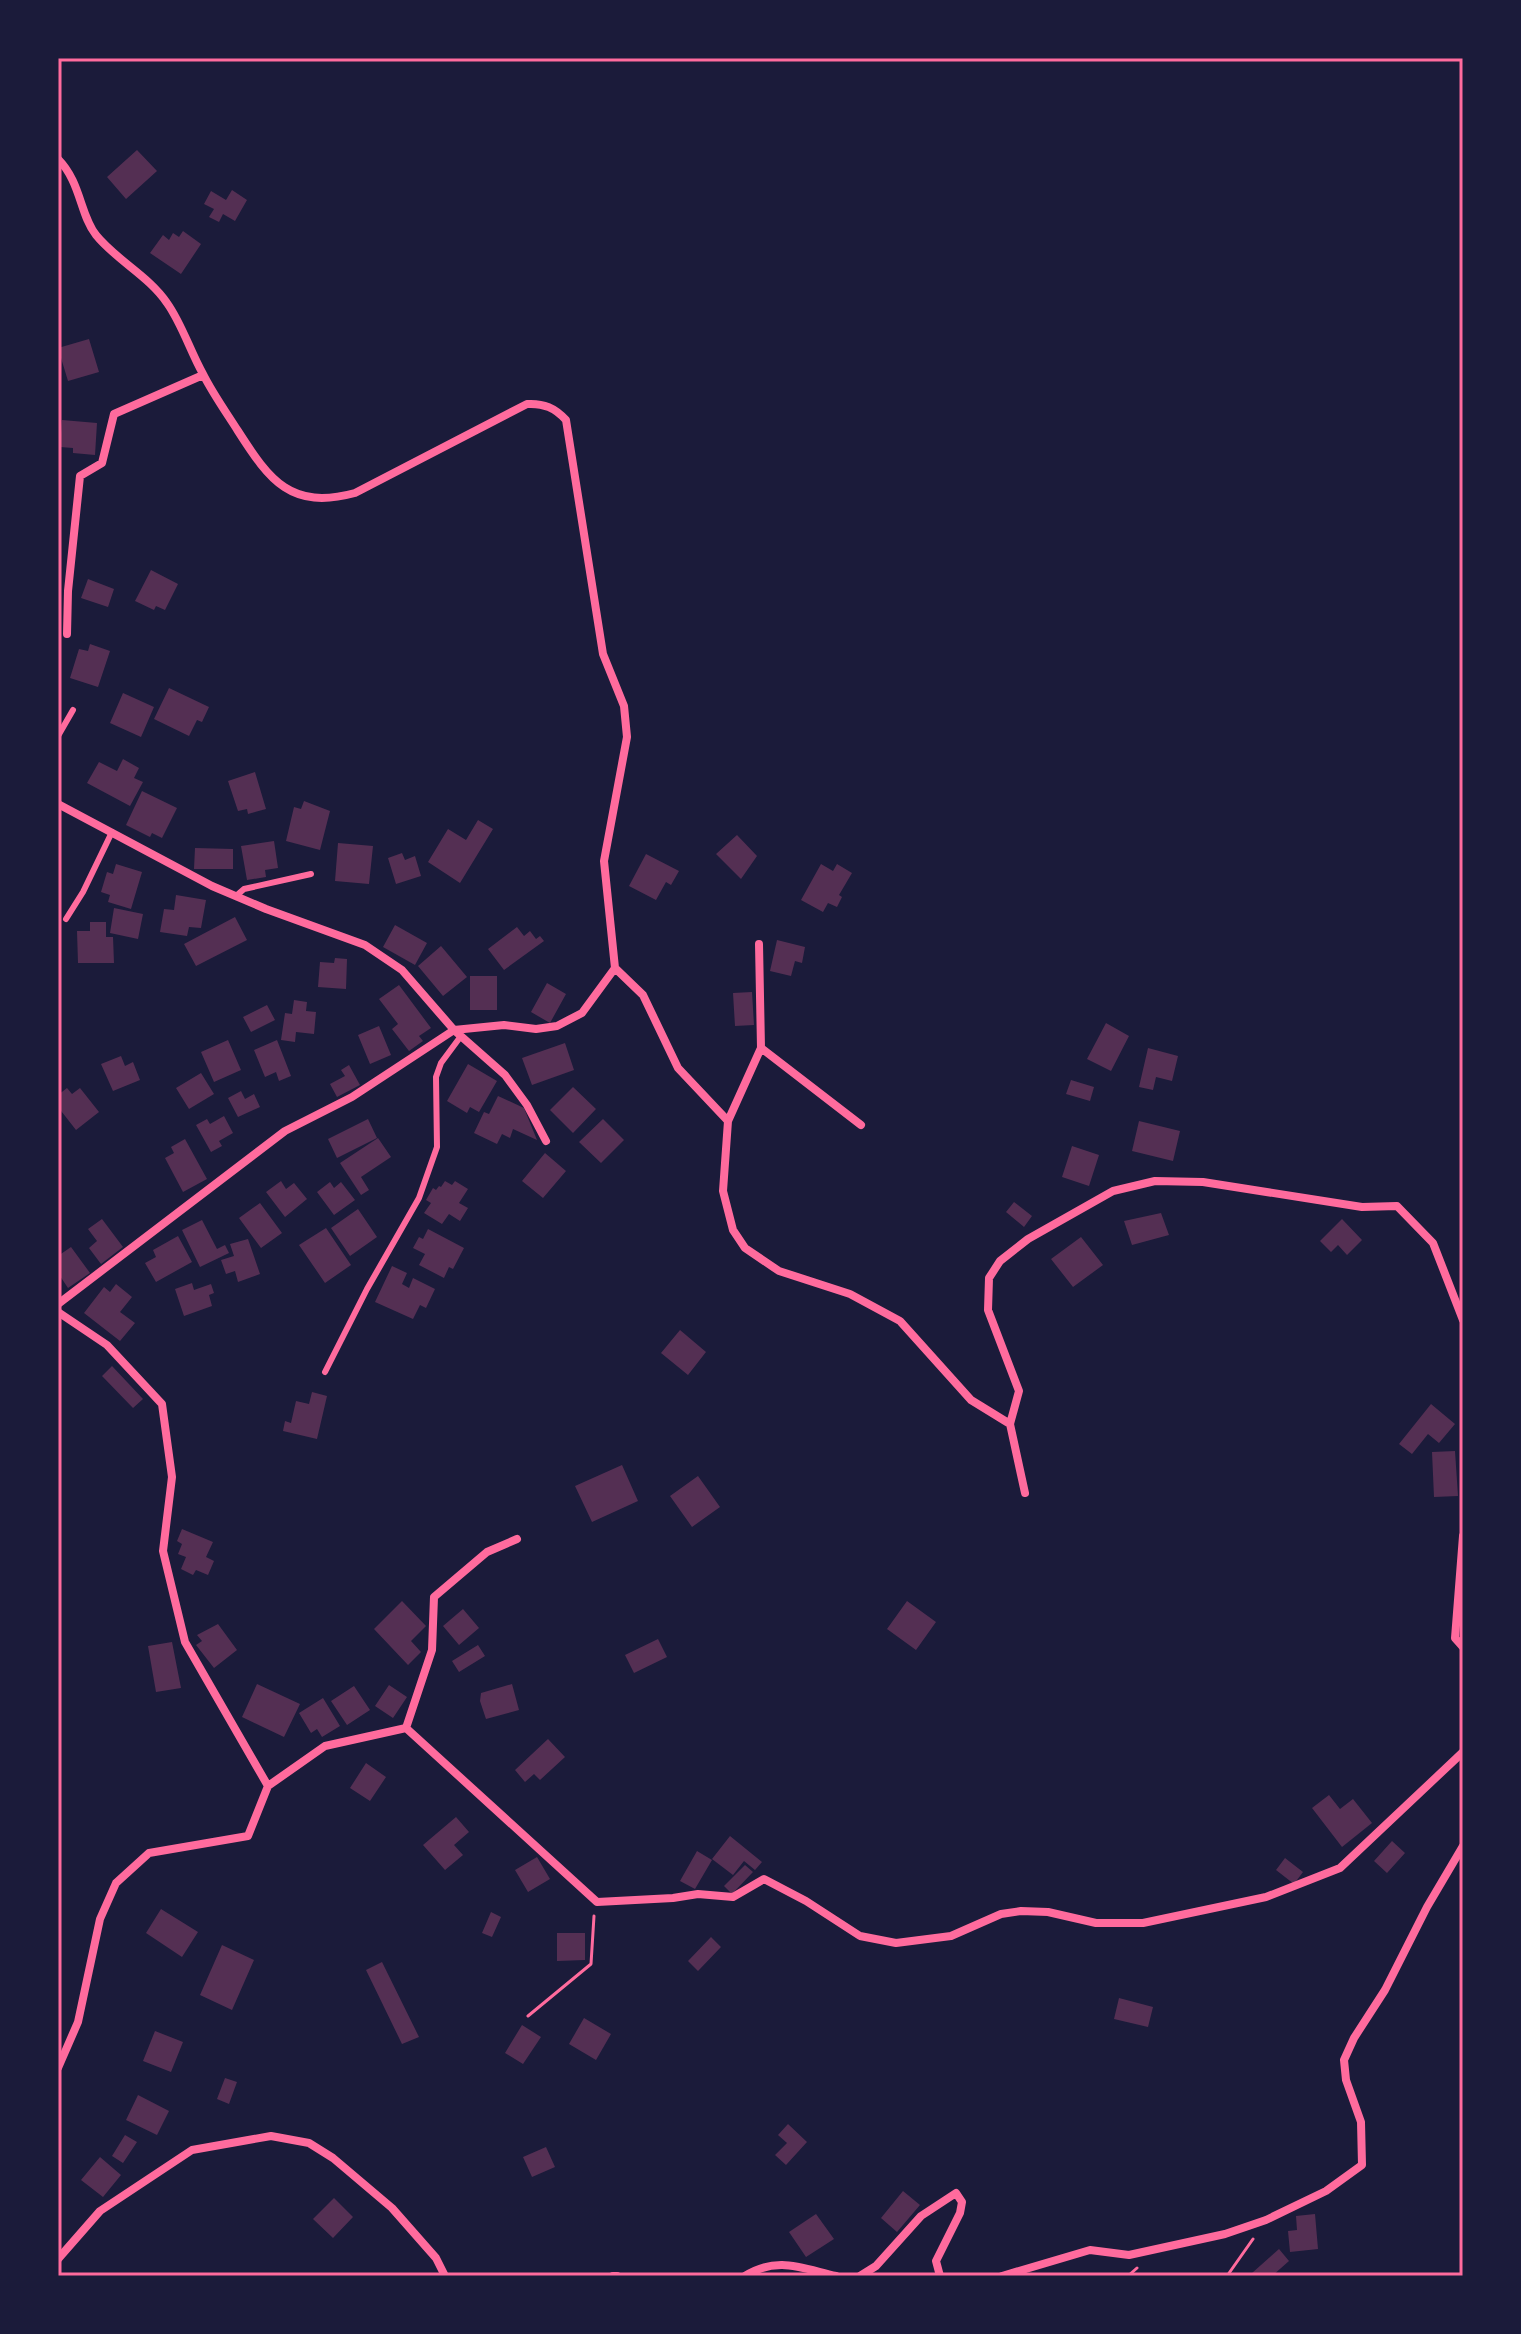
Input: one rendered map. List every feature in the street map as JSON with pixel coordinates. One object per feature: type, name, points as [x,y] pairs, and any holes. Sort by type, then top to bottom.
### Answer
[{"type":"street","points":[[58,159],[78,190],[95,234],[167,301],[203,375],[262,469],[292,492],[333,499],[355,493],[527,404],[539,403],[549,407],[566,420],[603,654],[624,706],[627,737],[604,861],[615,968],[643,995],[678,1068],[728,1121]]},
{"type":"street","points":[[67,634],[68,591],[80,476],[102,463],[114,414],[203,375]]},
{"type":"street","points":[[58,804],[236,896],[365,945],[402,970],[458,1033],[505,1075],[527,1105],[546,1141]]},
{"type":"street","points":[[759,944],[761,1048],[728,1121],[723,1191],[733,1230],[745,1248],[779,1271],[850,1294],[900,1321],[971,1400],[1010,1424]]},
{"type":"street","points":[[58,1304],[285,1131],[352,1097],[458,1033],[504,1025],[536,1029],[557,1026],[582,1013],[615,968]]},
{"type":"street","points":[[761,1048],[861,1125]]},
{"type":"street","points":[[1025,1493],[1010,1424],[1019,1391],[988,1310],[989,1278],[1000,1261],[1028,1239],[1113,1191],[1155,1181],[1203,1182],[1362,1207],[1397,1206],[1433,1243],[1463,1320]]},
{"type":"street","points":[[58,1312],[107,1345],[162,1404],[172,1477],[163,1551],[185,1642],[268,1786]]},
{"type":"street","points":[[1463,1536],[1455,1638],[1463,1647]]},
{"type":"street","points":[[406,1728],[432,1650],[434,1597],[487,1552],[517,1539]]},
{"type":"street","points":[[58,2068],[78,2022],[100,1919],[116,1883],[149,1853],[248,1836],[268,1786],[325,1746],[406,1728]]},
{"type":"street","points":[[406,1728],[595,1901],[698,1894],[733,1897],[764,1879],[806,1901],[860,1936],[896,1943],[951,1936],[1001,1914],[1021,1911],[1048,1912],[1096,1923],[1143,1923],[1266,1897],[1340,1868],[1463,1752]]},
{"type":"street","points":[[1002,2276],[1090,2250],[1129,2255],[1225,2234],[1266,2220],[1326,2191],[1362,2165],[1361,2122],[1346,2080],[1344,2060],[1463,1846]]},
{"type":"street","points":[[58,2259],[100,2211],[192,2150],[271,2136],[309,2143],[333,2158],[392,2208],[436,2258],[445,2276]]},
{"type":"street","points":[[860,2276],[876,2266],[921,2216],[956,2193],[962,2202],[960,2213],[936,2261],[940,2276]]},
{"type":"street","points":[[745,2276],[756,2269],[781,2263],[836,2276]]},
{"type":"lane","points":[[58,736],[73,710]]},
{"type":"lane","points":[[66,919],[83,892],[112,832]]},
{"type":"lane","points":[[236,896],[244,889],[311,874]]},
{"type":"lane","points":[[325,1372],[367,1289],[419,1198],[437,1147],[436,1077],[458,1033]]},
{"type":"path","points":[[528,2016],[591,1964],[595,1901]]},
{"type":"path","points":[[1227,2276],[1266,2220]]},
{"type":"building","points":[[137,150],[157,171],[126,199],[107,177]]},
{"type":"building","points":[[232,190],[247,200],[235,221],[223,214],[219,222],[209,217],[214,209],[204,204],[211,191],[226,200]]},
{"type":"building","points":[[183,231],[201,244],[181,274],[150,253],[163,235],[169,240],[173,233],[179,237]]},
{"type":"building","points":[[89,339],[99,372],[68,381],[58,348]]},
{"type":"building","points":[[62,420],[97,423],[95,455],[73,453],[73,448],[60,447]]},
{"type":"building","points":[[151,570],[178,584],[165,610],[156,606],[154,610],[135,601]]},
{"type":"building","points":[[88,579],[114,589],[108,607],[81,598]]},
{"type":"building","points":[[90,644],[110,651],[98,687],[70,678],[79,649],[88,651]]},
{"type":"building","points":[[169,688],[209,707],[202,722],[197,720],[189,736],[154,719]]},
{"type":"building","points":[[123,693],[154,707],[141,737],[110,723]]},
{"type":"building","points":[[123,759],[139,768],[134,778],[143,782],[130,806],[87,783],[99,762],[117,771]]},
{"type":"building","points":[[255,772],[266,809],[248,814],[247,809],[238,811],[228,781]]},
{"type":"building","points":[[142,791],[177,808],[162,838],[152,833],[150,837],[126,825]]},
{"type":"building","points":[[304,801],[330,811],[320,850],[286,841],[294,807],[301,809]]},
{"type":"building","points":[[478,820],[493,829],[460,883],[428,862],[448,829],[466,840]]},
{"type":"building","points":[[737,835],[757,856],[741,879],[716,854]]},
{"type":"building","points":[[274,841],[278,868],[265,870],[266,877],[247,880],[241,846]]},
{"type":"building","points":[[338,843],[373,846],[369,884],[335,881]]},
{"type":"building","points":[[195,848],[233,849],[233,869],[194,869]]},
{"type":"building","points":[[402,853],[405,860],[415,856],[421,876],[396,884],[388,858]]},
{"type":"building","points":[[646,854],[679,871],[671,885],[666,882],[656,900],[629,886]]},
{"type":"building","points":[[116,864],[142,872],[131,909],[108,902],[110,895],[101,892],[107,872],[113,874]]},
{"type":"building","points":[[821,864],[833,871],[837,864],[852,873],[839,895],[842,897],[837,907],[828,903],[823,912],[801,900]]},
{"type":"building","points":[[176,895],[206,900],[201,928],[189,927],[187,936],[160,932],[164,909],[174,910]]},
{"type":"building","points":[[114,908],[143,914],[138,939],[110,933]]},
{"type":"building","points":[[235,917],[247,940],[196,966],[184,944]]},
{"type":"building","points":[[90,922],[106,922],[106,937],[113,937],[114,963],[78,963],[77,931],[90,931]]},
{"type":"building","points":[[395,925],[427,943],[415,965],[383,947]]},
{"type":"building","points":[[517,927],[524,936],[530,931],[536,939],[540,936],[544,941],[504,970],[488,949]]},
{"type":"building","points":[[777,940],[805,947],[802,963],[795,961],[791,976],[770,971]]},
{"type":"building","points":[[441,946],[467,977],[443,996],[418,966]]},
{"type":"building","points":[[335,958],[347,959],[346,989],[318,987],[320,962],[334,963]]},
{"type":"building","points":[[470,976],[497,976],[497,1010],[470,1010]]},
{"type":"building","points":[[547,983],[566,994],[550,1023],[531,1012]]},
{"type":"building","points":[[399,985],[431,1028],[419,1036],[423,1041],[409,1051],[392,1029],[398,1024],[379,999]]},
{"type":"building","points":[[752,992],[754,1025],[735,1026],[733,993]]},
{"type":"building","points":[[294,1000],[307,1002],[306,1011],[316,1012],[314,1034],[296,1032],[295,1042],[281,1040],[285,1013],[292,1014]]},
{"type":"building","points":[[267,1005],[275,1020],[251,1032],[243,1017]]},
{"type":"building","points":[[1106,1023],[1129,1036],[1111,1071],[1087,1059]]},
{"type":"building","points":[[379,1026],[391,1055],[370,1064],[358,1035]]},
{"type":"building","points":[[228,1040],[241,1070],[214,1082],[201,1052]]},
{"type":"building","points":[[277,1040],[291,1076],[279,1081],[276,1072],[265,1077],[254,1050]]},
{"type":"building","points":[[565,1043],[574,1070],[532,1085],[522,1058]]},
{"type":"building","points":[[1148,1048],[1178,1056],[1172,1081],[1156,1077],[1153,1090],[1139,1087]]},
{"type":"building","points":[[121,1056],[125,1066],[133,1062],[140,1080],[113,1091],[101,1064]]},
{"type":"building","points":[[468,1064],[497,1081],[479,1112],[470,1107],[467,1113],[447,1101]]},
{"type":"building","points":[[349,1065],[360,1085],[337,1097],[330,1084],[345,1076],[341,1070]]},
{"type":"building","points":[[201,1073],[214,1094],[189,1109],[176,1088]]},
{"type":"building","points":[[1071,1080],[1094,1087],[1090,1101],[1066,1094]]},
{"type":"building","points":[[573,1087],[596,1109],[573,1133],[550,1110]]},
{"type":"building","points":[[67,1088],[72,1094],[80,1088],[99,1112],[76,1130],[58,1107],[58,1095]]},
{"type":"building","points":[[241,1091],[245,1099],[254,1094],[260,1107],[238,1117],[228,1098]]},
{"type":"building","points":[[498,1096],[524,1108],[537,1140],[513,1129],[510,1138],[502,1134],[497,1144],[474,1133],[484,1112],[489,1114]]},
{"type":"building","points":[[224,1116],[233,1133],[219,1141],[222,1146],[211,1152],[196,1125],[207,1119],[210,1124]]},
{"type":"building","points":[[368,1119],[377,1138],[337,1158],[328,1139]]},
{"type":"building","points":[[603,1119],[624,1140],[601,1163],[579,1142]]},
{"type":"building","points":[[1139,1121],[1180,1131],[1173,1161],[1132,1151]]},
{"type":"building","points":[[378,1138],[391,1157],[361,1177],[369,1190],[361,1195],[340,1163]]},
{"type":"building","points":[[185,1139],[207,1179],[183,1192],[165,1158],[174,1153],[171,1147]]},
{"type":"building","points":[[1072,1146],[1099,1155],[1089,1186],[1062,1177]]},
{"type":"building","points":[[545,1153],[566,1171],[543,1198],[522,1181]]},
{"type":"building","points":[[281,1181],[286,1189],[294,1183],[307,1199],[285,1217],[266,1192]]},
{"type":"building","points":[[445,1181],[452,1185],[455,1181],[468,1189],[459,1203],[468,1208],[460,1221],[449,1214],[442,1224],[424,1213],[431,1203],[426,1200],[433,1188],[436,1190]]},
{"type":"building","points":[[330,1182],[334,1188],[341,1182],[355,1200],[334,1215],[317,1192]]},
{"type":"building","points":[[1014,1202],[1032,1216],[1024,1227],[1006,1212]]},
{"type":"building","points":[[260,1203],[282,1233],[261,1248],[239,1218]]},
{"type":"building","points":[[358,1209],[377,1237],[350,1256],[331,1228]]},
{"type":"building","points":[[1161,1213],[1169,1235],[1132,1245],[1124,1221]]},
{"type":"building","points":[[102,1219],[123,1247],[101,1264],[89,1248],[97,1241],[88,1229]]},
{"type":"building","points":[[1342,1219],[1362,1240],[1347,1255],[1338,1245],[1331,1252],[1320,1241]]},
{"type":"building","points":[[202,1220],[217,1249],[225,1245],[229,1253],[200,1267],[182,1230]]},
{"type":"building","points":[[326,1228],[351,1265],[325,1283],[299,1245]]},
{"type":"building","points":[[428,1229],[464,1248],[453,1269],[449,1267],[444,1278],[419,1265],[425,1254],[413,1248]]},
{"type":"building","points":[[178,1236],[192,1262],[156,1282],[145,1263],[156,1257],[153,1250]]},
{"type":"building","points":[[1081,1237],[1103,1265],[1073,1287],[1051,1259]]},
{"type":"building","points":[[248,1239],[260,1274],[238,1282],[235,1271],[226,1274],[221,1260],[234,1256],[230,1244]]},
{"type":"building","points":[[71,1247],[90,1273],[68,1288],[58,1273],[58,1256]]},
{"type":"building","points":[[392,1266],[407,1273],[402,1284],[409,1288],[413,1278],[435,1289],[426,1308],[420,1305],[413,1319],[375,1302]]},
{"type":"building","points":[[192,1283],[194,1290],[211,1284],[214,1293],[209,1295],[212,1306],[184,1316],[175,1289]]},
{"type":"building","points":[[116,1284],[132,1297],[120,1312],[135,1323],[120,1341],[84,1313],[104,1287],[110,1292]]},
{"type":"building","points":[[680,1330],[706,1352],[688,1375],[661,1353]]},
{"type":"building","points":[[112,1366],[143,1399],[133,1408],[102,1376]]},
{"type":"building","points":[[312,1392],[327,1396],[317,1439],[283,1431],[285,1421],[291,1423],[296,1401],[309,1404]]},
{"type":"building","points":[[1431,1404],[1455,1424],[1439,1443],[1428,1434],[1412,1454],[1399,1444]]},
{"type":"building","points":[[1455,1451],[1458,1496],[1434,1497],[1432,1452]]},
{"type":"building","points":[[622,1465],[638,1501],[592,1522],[575,1486]]},
{"type":"building","points":[[698,1476],[720,1507],[692,1527],[670,1496]]},
{"type":"building","points":[[182,1529],[213,1542],[206,1557],[214,1561],[208,1575],[196,1570],[193,1575],[181,1569],[186,1557],[178,1554],[182,1544],[177,1541]]},
{"type":"building","points":[[402,1601],[426,1626],[411,1641],[421,1652],[408,1665],[374,1629]]},
{"type":"building","points":[[907,1601],[936,1622],[916,1650],[887,1629]]},
{"type":"building","points":[[463,1609],[479,1628],[459,1645],[443,1626]]},
{"type":"building","points":[[218,1624],[237,1650],[214,1668],[196,1645],[202,1641],[197,1635]]},
{"type":"building","points":[[658,1639],[667,1657],[634,1673],[625,1655]]},
{"type":"building","points":[[172,1642],[181,1688],[156,1692],[148,1646]]},
{"type":"building","points":[[478,1645],[485,1656],[459,1672],[452,1661]]},
{"type":"building","points":[[257,1684],[300,1704],[284,1737],[242,1717]]},
{"type":"building","points":[[512,1684],[519,1710],[486,1719],[480,1701],[481,1693]]},
{"type":"building","points":[[389,1685],[407,1697],[393,1718],[375,1706]]},
{"type":"building","points":[[354,1686],[370,1710],[347,1725],[331,1701]]},
{"type":"building","points":[[323,1698],[340,1726],[322,1737],[317,1729],[311,1733],[299,1713]]},
{"type":"building","points":[[548,1739],[565,1757],[540,1780],[534,1774],[525,1782],[515,1770]]},
{"type":"building","points":[[366,1763],[386,1777],[370,1801],[350,1788]]},
{"type":"building","points":[[1329,1795],[1340,1809],[1353,1799],[1372,1823],[1342,1847],[1312,1808]]},
{"type":"building","points":[[456,1817],[469,1832],[454,1845],[463,1855],[445,1870],[423,1845]]},
{"type":"building","points":[[730,1836],[762,1862],[755,1870],[744,1861],[733,1875],[712,1859]]},
{"type":"building","points":[[1392,1841],[1405,1853],[1387,1873],[1374,1861]]},
{"type":"building","points":[[697,1851],[712,1860],[695,1889],[680,1881]]},
{"type":"building","points":[[537,1857],[550,1879],[528,1892],[515,1870]]},
{"type":"building","points":[[1285,1858],[1303,1872],[1294,1884],[1276,1870]]},
{"type":"building","points":[[745,1865],[753,1872],[732,1894],[724,1886]]},
{"type":"building","points":[[161,1909],[198,1932],[182,1957],[146,1933]]},
{"type":"building","points":[[491,1912],[501,1917],[492,1937],[482,1933]]},
{"type":"building","points":[[557,1933],[585,1933],[585,1960],[557,1961]]},
{"type":"building","points":[[711,1937],[721,1947],[698,1971],[688,1961]]},
{"type":"building","points":[[222,1945],[254,1960],[232,2010],[200,1995]]},
{"type":"building","points":[[382,1962],[419,2037],[402,2044],[366,1970]]},
{"type":"building","points":[[1119,1998],[1153,2007],[1148,2027],[1114,2019]]},
{"type":"building","points":[[584,2018],[611,2034],[596,2060],[569,2044]]},
{"type":"building","points":[[522,2025],[541,2037],[523,2064],[505,2053]]},
{"type":"building","points":[[155,2031],[183,2042],[171,2072],[143,2061]]},
{"type":"building","points":[[225,2078],[237,2082],[229,2104],[217,2099]]},
{"type":"building","points":[[138,2095],[169,2111],[157,2135],[126,2120]]},
{"type":"building","points":[[788,2124],[807,2142],[786,2165],[775,2155],[787,2143],[778,2135]]},
{"type":"building","points":[[125,2135],[137,2142],[123,2163],[112,2156]]},
{"type":"building","points":[[546,2147],[555,2167],[532,2177],[523,2157]]},
{"type":"building","points":[[100,2157],[121,2175],[103,2197],[81,2180]]},
{"type":"building","points":[[903,2191],[920,2205],[897,2232],[881,2218]]},
{"type":"building","points":[[334,2198],[353,2217],[333,2238],[313,2219]]},
{"type":"building","points":[[816,2214],[834,2239],[806,2257],[789,2232]]},
{"type":"building","points":[[1315,2214],[1318,2249],[1290,2252],[1288,2231],[1297,2230],[1296,2216]]},
{"type":"building","points":[[1279,2249],[1289,2261],[1272,2276],[1255,2276],[1252,2273]]}]
